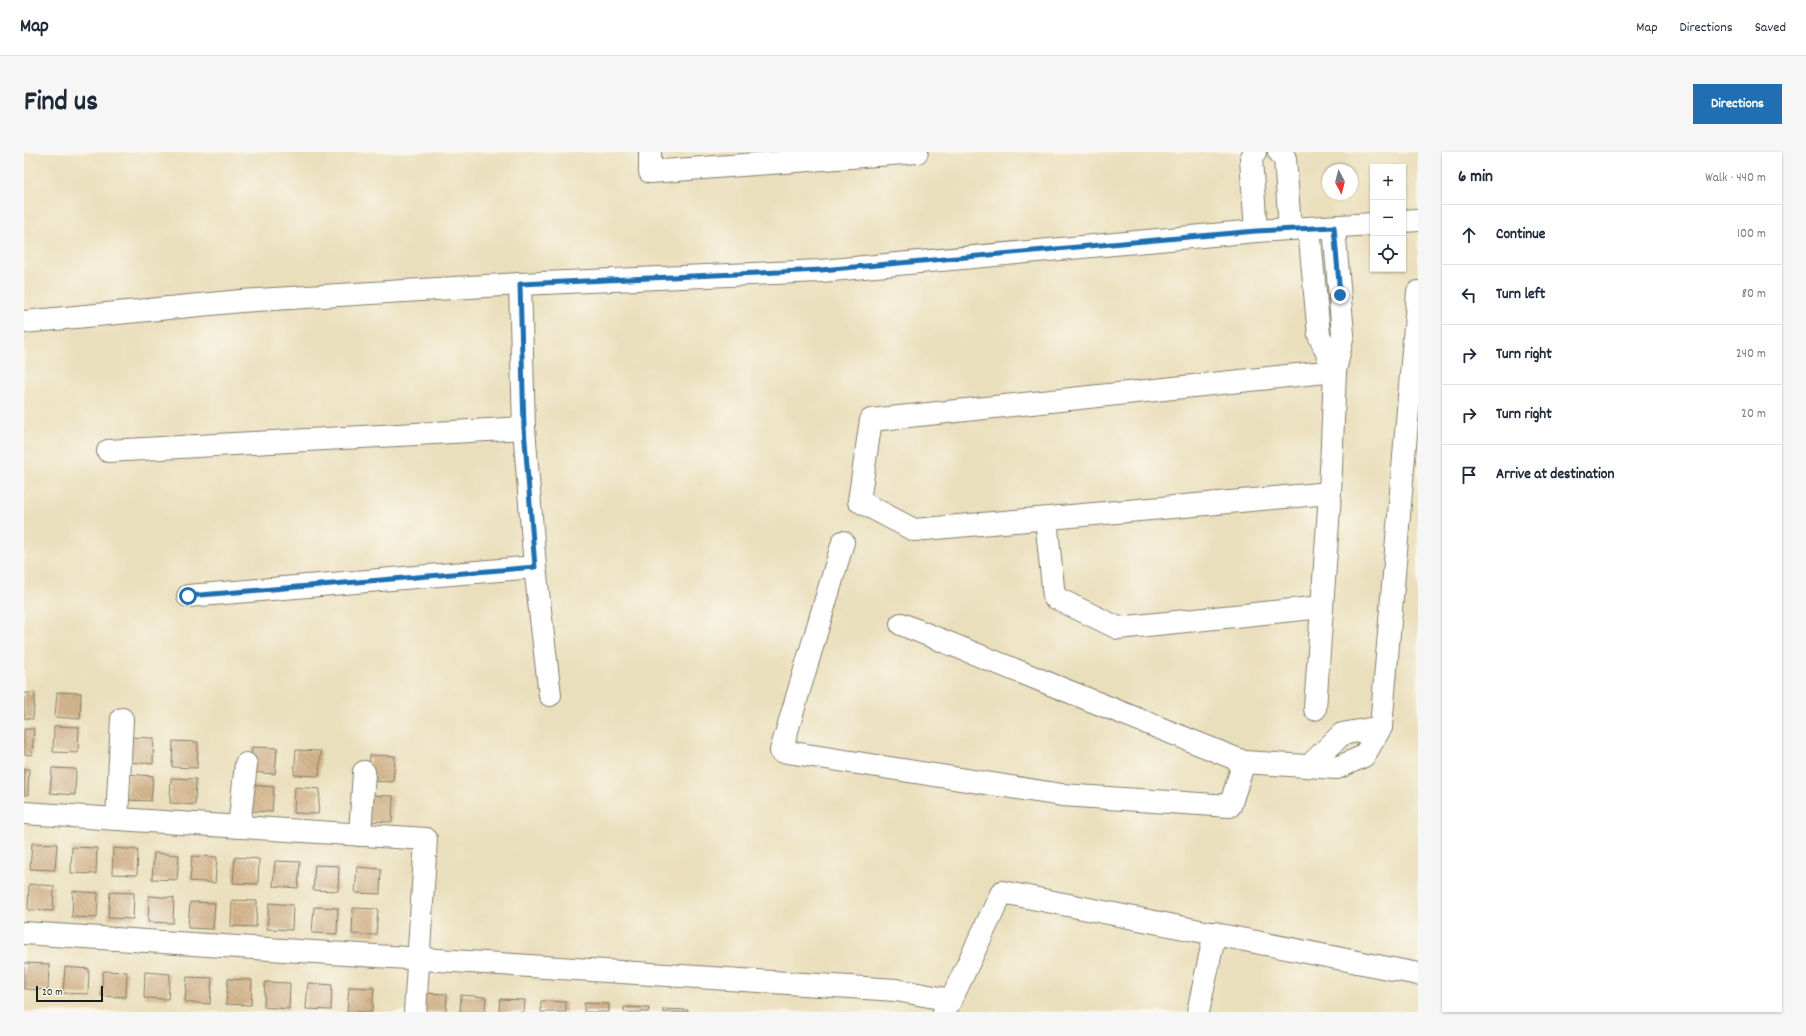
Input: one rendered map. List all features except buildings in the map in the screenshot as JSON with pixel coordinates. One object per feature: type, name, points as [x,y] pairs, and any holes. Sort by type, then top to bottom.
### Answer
[{"type":"street","points":[[650,152],[650,172],[917,152]]},
{"type":"street","points":[[1255,152],[1251,159],[1256,231]]},
{"type":"street","points":[[1279,152],[1285,158],[1300,229],[1319,335],[1335,371]]},
{"type":"street","points":[[1406,221],[1418,220]]},
{"type":"street","points":[[24,322],[241,301],[520,284],[821,270],[1256,231],[1370,224]]},
{"type":"street","points":[[1315,709],[1330,493],[1335,371],[1343,334],[1334,227]]},
{"type":"street","points":[[520,284],[524,428],[535,567],[550,695]]},
{"type":"street","points":[[901,624],[1244,762],[1337,768],[1364,756],[1381,727],[1418,292]]},
{"type":"street","points":[[1330,493],[914,530],[859,501],[871,420],[1335,371]]},
{"type":"street","points":[[108,451],[524,428]]},
{"type":"street","points":[[1046,519],[1054,597],[1118,628],[1322,607]]},
{"type":"street","points":[[843,542],[781,751],[1062,795],[1230,806],[1244,762]]},
{"type":"street","points":[[188,596],[535,567]]},
{"type":"street","points":[[117,819],[122,719]]},
{"type":"street","points":[[1309,766],[1342,734],[1381,727]]},
{"type":"street","points":[[238,827],[246,764]]},
{"type":"street","points":[[360,835],[364,772]]},
{"type":"street","points":[[24,813],[426,839],[415,1012]]},
{"type":"street","points":[[24,933],[896,990],[949,1008],[1002,892],[1418,974]]},
{"type":"street","points":[[1198,1012],[1216,933]]},
{"type":"route","points":[[188,596],[535,567],[524,428],[520,284],[821,270],[1256,231],[1334,227],[1340,295]]}]
